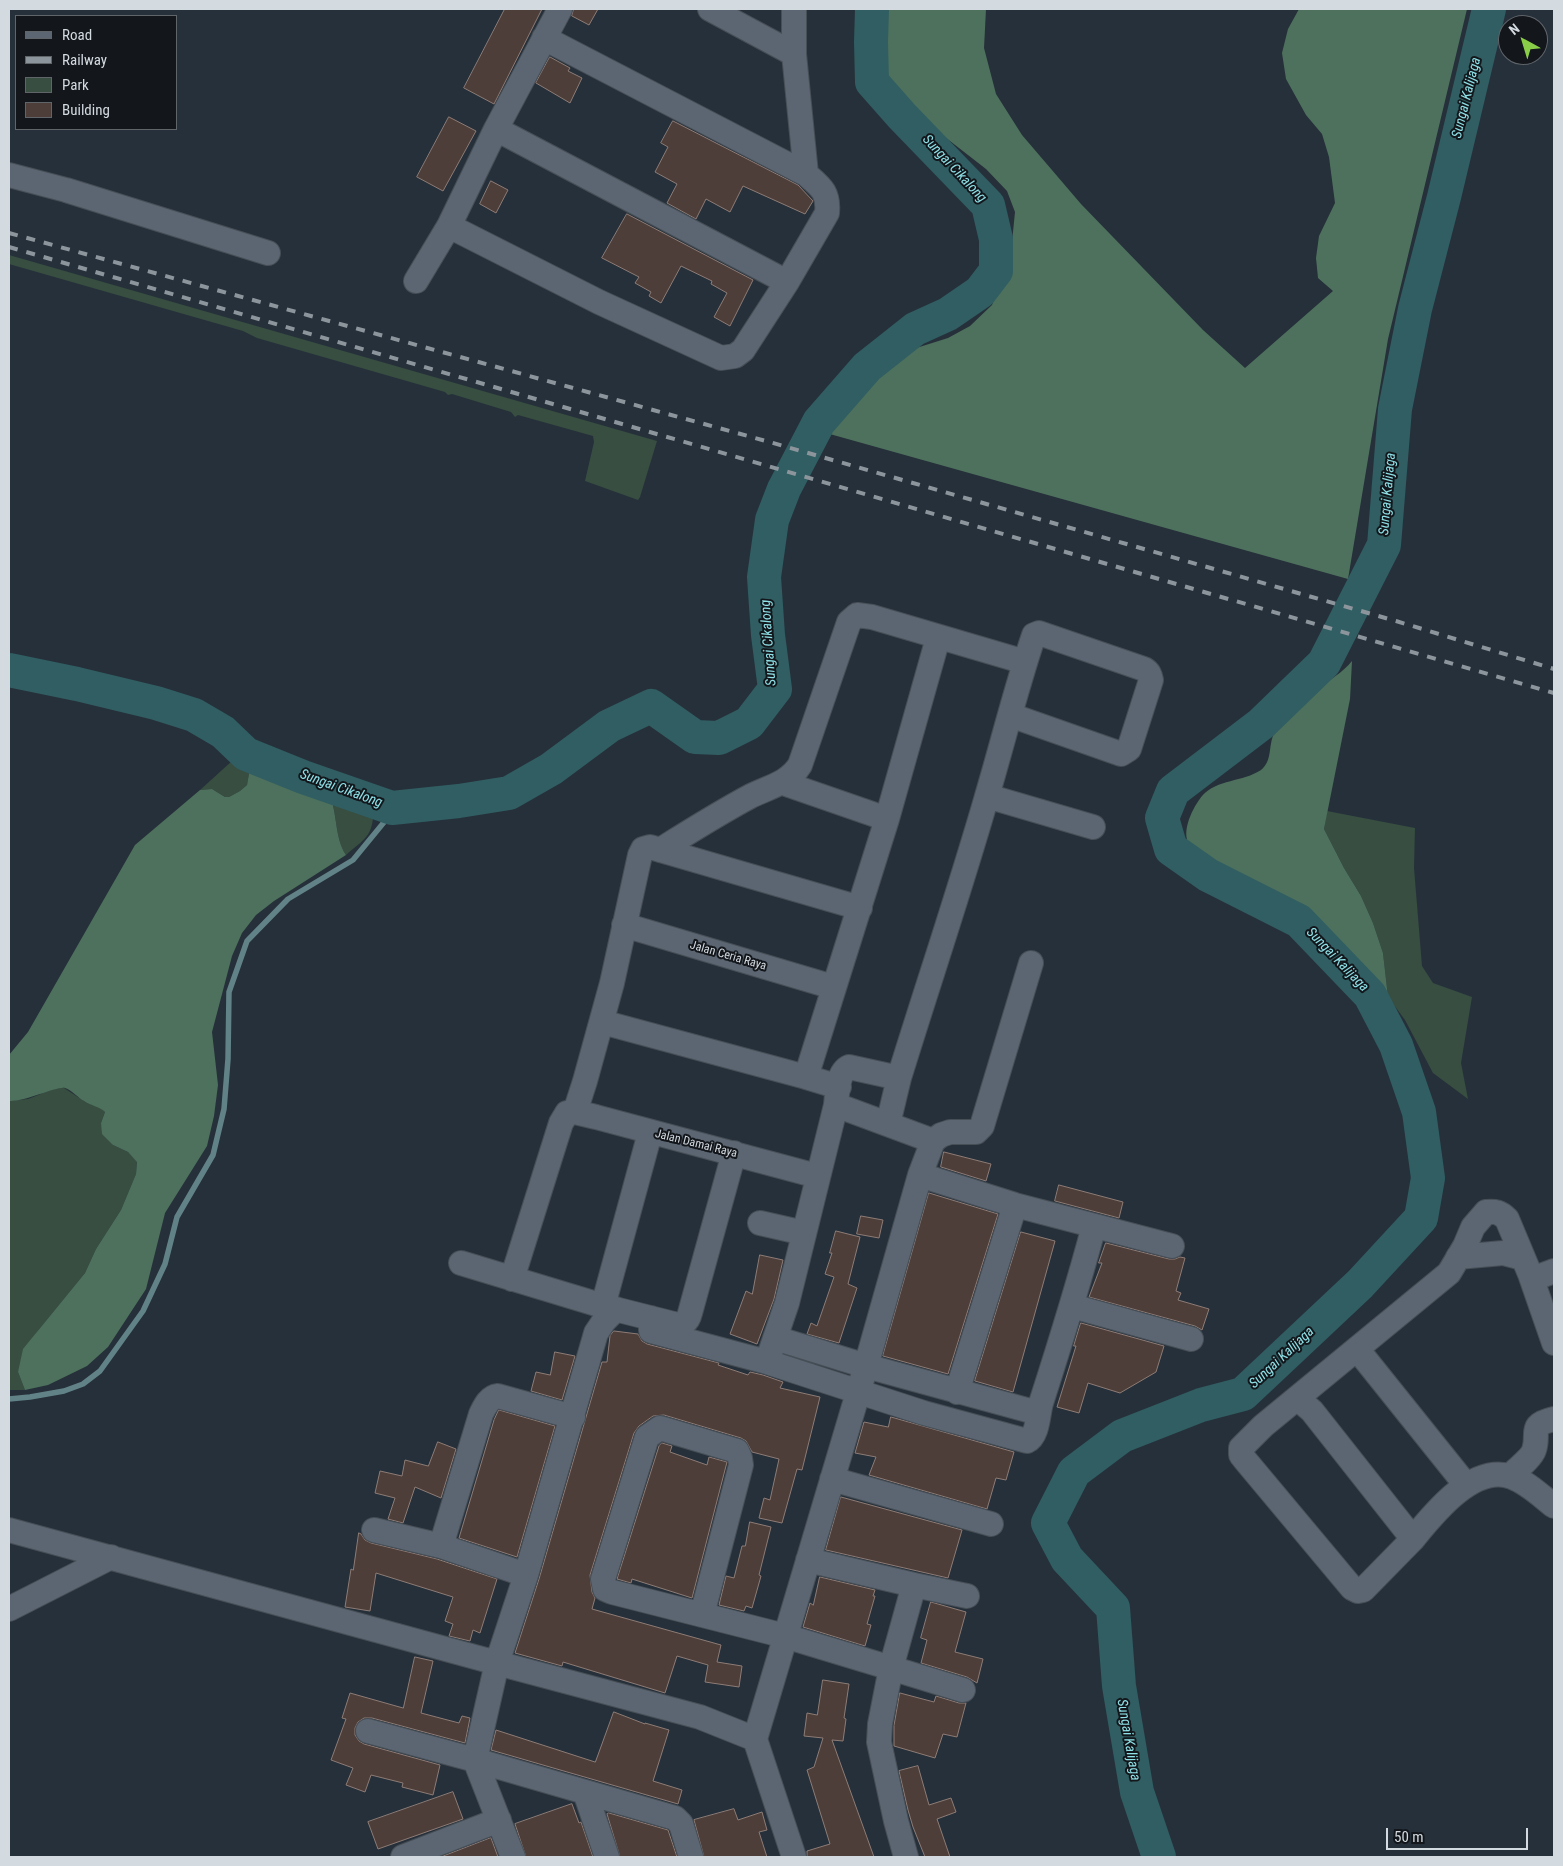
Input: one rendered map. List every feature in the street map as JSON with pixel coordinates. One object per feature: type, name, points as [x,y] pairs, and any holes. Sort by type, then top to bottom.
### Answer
[{"type":"street","points":[[416,281],[449,226],[496,129],[560,9]]},
{"type":"street","points":[[710,9],[794,54]]},
{"type":"street","points":[[794,9],[794,54],[806,174]]},
{"type":"street","points":[[449,226],[599,302],[721,358],[734,356],[743,350],[787,282],[827,213],[828,202],[824,190],[806,174],[544,38]]},
{"type":"street","points":[[496,129],[787,282]]},
{"type":"street","points":[[9,175],[66,190],[268,254]]},
{"type":"street","points":[[660,850],[750,797],[782,783],[796,772],[849,622],[853,618],[860,615],[866,616],[1025,662]]},
{"type":"street","points":[[888,1124],[899,1078],[987,796],[1025,662],[1034,635],[1039,633],[1149,672],[1151,680],[1129,749],[1122,754],[1010,716]]},
{"type":"street","points":[[806,1078],[887,819],[938,638]]},
{"type":"street","points":[[782,783],[887,819]]},
{"type":"street","points":[[987,796],[1093,827]]},
{"type":"street","points":[[512,1279],[561,1123],[564,1116],[575,1112],[585,1081],[602,1022],[640,855],[643,849],[650,847],[860,908]]},
{"type":"street","name":"Jalan Ceria Raya","points":[[624,926],[833,987]]},
{"type":"street","points":[[794,1857],[755,1739],[784,1636],[866,1366],[920,1175],[933,1141],[938,1137],[950,1132],[971,1133],[979,1130],[1031,963]]},
{"type":"street","points":[[602,1022],[806,1078],[888,1124],[933,1141]]},
{"type":"street","points":[[767,1362],[787,1303],[844,1070],[849,1067],[899,1078]]},
{"type":"street","name":"Jalan Damai Raya","points":[[575,1112],[817,1176]]},
{"type":"street","points":[[513,1857],[475,1760],[497,1663],[526,1574],[596,1333],[608,1313],[650,1132]]},
{"type":"street","points":[[461,1263],[608,1313],[651,1318],[678,1324],[684,1323],[689,1318],[734,1153]]},
{"type":"street","points":[[920,1175],[1015,1205],[1172,1246]]},
{"type":"street","points":[[958,1392],[1015,1205]]},
{"type":"street","points":[[1554,1342],[1507,1219],[1501,1213],[1494,1211],[1486,1212],[1480,1218],[1449,1273],[1263,1426],[1241,1448],[1241,1455],[1245,1460],[1348,1583],[1358,1591],[1362,1590],[1412,1539],[1435,1512],[1466,1485],[1490,1475],[1510,1476],[1525,1483],[1554,1506]]},
{"type":"street","points":[[760,1224],[804,1233]]},
{"type":"street","points":[[651,1318],[651,1331],[767,1362],[924,1413],[1027,1441],[1031,1439],[1034,1433],[1094,1226]]},
{"type":"street","points":[[1458,1257],[1503,1253],[1526,1266],[1538,1277],[1554,1271]]},
{"type":"street","points":[[1072,1306],[1191,1339]]},
{"type":"street","points":[[775,1338],[866,1366],[1038,1414]]},
{"type":"street","points":[[1357,1349],[1466,1485]]},
{"type":"street","points":[[441,1546],[481,1414],[493,1396],[573,1417]]},
{"type":"street","points":[[1297,1398],[1312,1412],[1412,1539]]},
{"type":"street","points":[[1510,1476],[1534,1451],[1536,1429],[1539,1425],[1554,1419]]},
{"type":"street","points":[[702,1615],[741,1465],[740,1458],[736,1451],[660,1428],[647,1437],[603,1579],[603,1584],[608,1591],[784,1636],[963,1690]]},
{"type":"street","points":[[832,1479],[991,1524]]},
{"type":"street","points":[[1394,1516],[1418,1511],[1435,1512]]},
{"type":"street","points":[[9,1530],[700,1717],[755,1739]]},
{"type":"street","points":[[374,1530],[441,1546],[526,1574]]},
{"type":"street","points":[[9,1609],[111,1557]]},
{"type":"street","points":[[808,1560],[967,1596]]},
{"type":"street","points":[[906,1857],[896,1821],[879,1742],[880,1724],[891,1668],[914,1585]]},
{"type":"street","points":[[368,1731],[676,1818],[681,1824],[691,1857]]},
{"type":"street","points":[[585,1792],[607,1857]]},
{"type":"street","points":[[416,1855],[499,1820]]},
{"type":"green space","points":[[886,9],[986,9],[984,48],[996,94],[1022,135],[1081,204],[1203,330],[1245,368],[1333,291],[1318,278],[1316,258],[1319,236],[1335,203],[1329,157],[1322,134],[1306,115],[1286,79],[1282,53],[1288,29],[1299,9],[1467,9],[1388,339],[1348,579],[819,431],[832,412],[858,388],[910,350],[948,338],[970,326],[992,305],[1011,252],[1015,212],[1007,191],[986,169],[928,124],[894,102],[887,79],[881,39]]},
{"type":"green space","points":[[9,255],[657,441],[640,497],[638,500],[585,481],[594,442],[593,436],[518,415],[515,417],[511,412],[452,394],[448,395],[445,392],[257,338],[243,331],[9,264]]},
{"type":"green space","points":[[1352,661],[1350,699],[1324,829],[1361,896],[1373,923],[1383,953],[1388,997],[1357,959],[1321,928],[1260,888],[1208,863],[1194,851],[1189,844],[1186,833],[1189,819],[1202,796],[1215,786],[1246,777],[1261,770],[1267,763],[1273,736],[1289,709],[1336,676]]},
{"type":"green space","points":[[232,761],[250,768],[247,785],[229,797],[225,797],[212,789],[200,790]]},
{"type":"green space","points":[[250,768],[280,780],[329,794],[342,848],[346,855],[274,901],[256,915],[242,933],[232,956],[212,1032],[218,1085],[214,1116],[207,1146],[165,1213],[146,1289],[108,1347],[87,1366],[48,1385],[25,1390],[18,1372],[23,1349],[85,1273],[96,1249],[121,1210],[136,1174],[137,1162],[128,1152],[113,1145],[102,1134],[101,1123],[105,1112],[82,1100],[68,1089],[55,1089],[16,1101],[9,1101],[9,1055],[28,1032],[135,845],[200,790],[212,789],[225,797],[240,791],[247,785]]},
{"type":"green space","points":[[329,794],[373,811],[372,826],[366,837],[346,855],[342,848]]},
{"type":"green space","points":[[1327,811],[1415,828],[1414,868],[1422,966],[1433,983],[1472,997],[1461,1063],[1468,1099],[1433,1073],[1405,1020],[1388,997],[1383,953],[1361,896],[1324,829]]},
{"type":"green space","points":[[56,1088],[64,1088],[87,1103],[100,1107],[105,1112],[101,1123],[113,1145],[128,1152],[137,1161],[136,1174],[121,1210],[96,1249],[85,1273],[37,1332],[18,1372],[25,1390],[9,1390],[9,1101],[28,1099]]},
{"type":"building","points":[[505,9],[542,9],[494,104],[464,88]]},
{"type":"building","points":[[574,9],[598,9],[589,25],[572,16]]},
{"type":"building","points":[[550,57],[570,68],[568,71],[582,78],[570,103],[536,83]]},
{"type":"building","points":[[449,117],[476,131],[443,191],[417,177]]},
{"type":"building","points":[[673,121],[798,185],[813,201],[805,214],[743,186],[730,212],[706,199],[696,219],[667,203],[677,184],[655,172],[668,147],[661,143]]},
{"type":"building","points":[[491,181],[508,190],[496,213],[480,204]]},
{"type":"building","points":[[627,214],[753,280],[730,326],[714,317],[727,293],[711,284],[712,281],[681,266],[661,303],[649,296],[651,292],[635,283],[639,277],[602,258]]},
{"type":"building","points":[[944,1152],[991,1164],[986,1181],[941,1167]]},
{"type":"building","points":[[1059,1185],[1123,1202],[1119,1218],[1055,1201]]},
{"type":"building","points":[[929,1193],[998,1214],[948,1374],[883,1356]]},
{"type":"building","points":[[861,1216],[883,1220],[879,1238],[857,1234]]},
{"type":"building","points":[[836,1231],[860,1237],[848,1284],[857,1288],[839,1343],[807,1334],[811,1323],[817,1326],[834,1277],[825,1274],[832,1253],[830,1253]]},
{"type":"building","points":[[1021,1232],[1055,1241],[1013,1392],[975,1381]]},
{"type":"building","points":[[1106,1243],[1169,1259],[1185,1258],[1176,1291],[1181,1293],[1178,1300],[1209,1309],[1202,1330],[1195,1326],[1089,1297],[1102,1263],[1099,1263]]},
{"type":"building","points":[[760,1255],[783,1260],[774,1299],[757,1344],[730,1334],[746,1291],[752,1294]]},
{"type":"building","points":[[1081,1323],[1164,1346],[1156,1372],[1120,1393],[1088,1383],[1079,1413],[1057,1407],[1076,1346],[1074,1346]]},
{"type":"building","points":[[614,1331],[638,1334],[642,1341],[647,1344],[719,1363],[718,1365],[748,1375],[750,1372],[763,1375],[783,1382],[780,1388],[820,1397],[802,1470],[797,1469],[782,1523],[759,1518],[764,1498],[770,1500],[779,1459],[752,1452],[746,1441],[741,1438],[664,1415],[653,1416],[639,1426],[634,1433],[590,1575],[592,1592],[595,1598],[592,1609],[721,1645],[717,1662],[742,1666],[739,1687],[705,1682],[708,1665],[677,1656],[665,1693],[563,1662],[562,1666],[515,1653],[539,1579],[602,1362],[607,1362],[610,1336]]},
{"type":"building","points":[[555,1352],[575,1356],[562,1400],[531,1391],[536,1372],[550,1375]]},
{"type":"building","points":[[499,1410],[555,1426],[517,1557],[459,1538],[494,1420]]},
{"type":"building","points":[[891,1417],[1014,1452],[1006,1480],[996,1478],[987,1509],[869,1475],[876,1457],[855,1453],[864,1422],[888,1427]]},
{"type":"building","points":[[438,1442],[456,1449],[441,1498],[415,1487],[403,1523],[388,1519],[395,1498],[375,1493],[380,1471],[402,1476],[405,1460],[428,1466]]},
{"type":"building","points":[[662,1443],[672,1446],[670,1452],[707,1465],[709,1457],[727,1462],[692,1598],[632,1579],[631,1583],[617,1579],[659,1446]]},
{"type":"building","points":[[841,1497],[962,1530],[948,1578],[826,1550]]},
{"type":"building","points":[[750,1522],[771,1527],[752,1608],[746,1606],[744,1611],[719,1605],[726,1576],[734,1578],[742,1546],[745,1546]]},
{"type":"building","points":[[359,1533],[365,1540],[371,1543],[437,1559],[497,1579],[480,1633],[473,1630],[470,1641],[449,1636],[453,1624],[445,1621],[453,1597],[376,1573],[370,1611],[345,1607]]},
{"type":"building","points":[[820,1577],[875,1590],[867,1624],[871,1625],[865,1646],[803,1627],[810,1603],[813,1605]]},
{"type":"building","points":[[931,1602],[966,1612],[955,1652],[983,1659],[977,1683],[967,1677],[921,1663],[927,1640],[921,1638]]},
{"type":"building","points":[[415,1657],[433,1661],[421,1713],[459,1723],[462,1716],[470,1718],[465,1743],[372,1718],[364,1718],[358,1722],[355,1728],[355,1735],[359,1741],[440,1765],[433,1795],[402,1787],[403,1783],[371,1775],[365,1792],[346,1785],[353,1768],[331,1760],[346,1719],[342,1718],[350,1693],[403,1708]]},
{"type":"building","points":[[823,1680],[849,1684],[843,1741],[832,1740],[874,1857],[807,1857],[807,1851],[830,1844],[807,1770],[814,1767],[823,1738],[804,1736],[807,1713],[817,1715]]},
{"type":"building","points":[[900,1693],[934,1702],[936,1696],[959,1703],[966,1703],[957,1737],[943,1734],[935,1758],[894,1746],[894,1726]]},
{"type":"building","points":[[614,1712],[645,1724],[669,1730],[653,1781],[682,1790],[678,1804],[491,1750],[496,1730],[595,1762]]},
{"type":"building","points":[[918,1766],[929,1805],[951,1798],[956,1812],[937,1819],[950,1857],[925,1857],[913,1827],[899,1771]]},
{"type":"building","points":[[453,1792],[463,1819],[378,1849],[368,1822]]},
{"type":"building","points":[[572,1804],[579,1823],[581,1822],[593,1857],[526,1857],[515,1824]]},
{"type":"building","points":[[734,1809],[738,1820],[762,1812],[767,1830],[759,1832],[767,1857],[704,1857],[694,1820]]},
{"type":"building","points":[[607,1814],[668,1830],[677,1857],[620,1857]]},
{"type":"building","points":[[491,1838],[498,1857],[441,1857]]},
{"type":"waterway","name":"Sungai Cikalong","points":[[9,670],[156,703],[194,715],[223,732],[246,754],[303,777],[392,808],[459,801],[509,793],[551,769],[609,726],[651,706],[695,737],[719,738],[749,723],[775,689],[768,635],[764,577],[772,520],[784,489],[819,422],[867,367],[915,329],[948,314],[980,292],[996,271],[996,239],[988,205],[902,116],[872,82],[872,9]]},
{"type":"waterway","name":"Sungai Kalijaga","points":[[1159,1857],[1137,1792],[1119,1686],[1113,1608],[1067,1559],[1048,1523],[1074,1472],[1122,1436],[1201,1405],[1243,1394],[1360,1284],[1421,1218],[1428,1178],[1419,1112],[1396,1045],[1370,995],[1299,921],[1208,875],[1171,849],[1162,818],[1173,791],[1261,724],[1324,663],[1384,545],[1395,409],[1415,309],[1489,9]]},
{"type":"waterway","points":[[9,1399],[64,1391],[83,1384],[100,1371],[143,1311],[165,1264],[177,1217],[213,1155],[224,1109],[228,1059],[229,992],[247,941],[288,899],[353,860],[385,821],[392,808]]},
{"type":"railway","points":[[9,233],[766,441],[1396,621],[1554,669]]},
{"type":"railway","points":[[9,247],[1554,693]]}]
